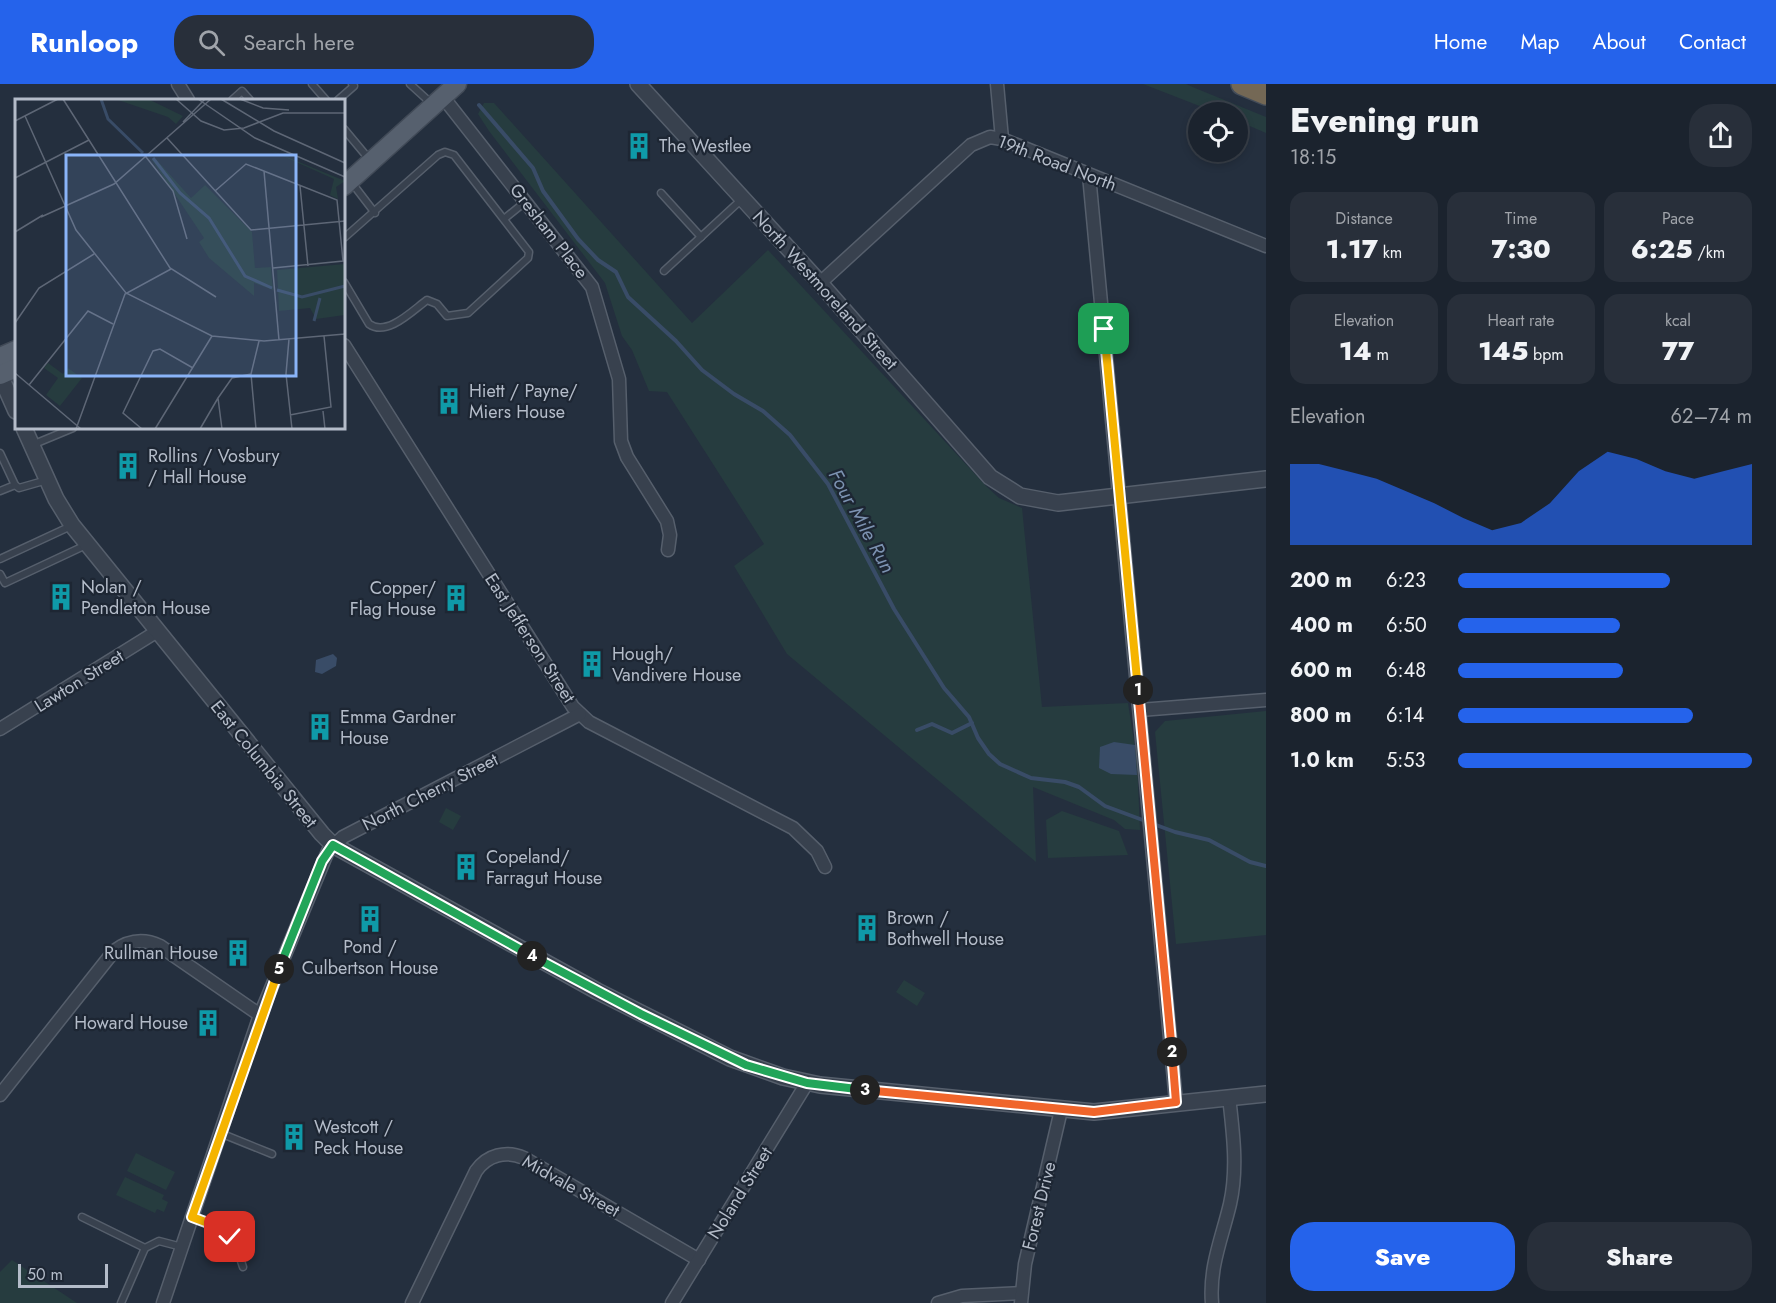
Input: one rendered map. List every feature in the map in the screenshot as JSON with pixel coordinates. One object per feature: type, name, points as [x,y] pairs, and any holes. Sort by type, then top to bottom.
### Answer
[{"type":"highway","points":[[1242,84],[1266,94]]},
{"type":"main road","points":[[347,183],[457,84]]},
{"type":"main road","points":[[0,357],[15,350]]},
{"type":"main road","points":[[0,375],[15,368]]},
{"type":"street","points":[[178,84],[187,99]]},
{"type":"street","name":"North Westmoreland Street","points":[[638,84],[820,283],[972,459],[995,482],[1014,493],[1048,502],[1266,480]]},
{"type":"street","points":[[997,84],[1002,139]]},
{"type":"street","name":"Gresham Place","points":[[438,101],[526,201],[585,275],[598,299],[604,335],[620,386],[618,419],[621,441],[627,457],[667,521],[670,535],[668,550]]},
{"type":"street","name":"19th Road North","points":[[820,283],[971,145],[990,137],[1002,139],[1266,246]]},
{"type":"street","points":[[1089,175],[1176,1102]]},
{"type":"street","name":"East Jefferson Street","points":[[345,347],[580,714],[589,722],[793,828],[817,851],[825,867]]},
{"type":"street","points":[[0,375],[15,409]]},
{"type":"street","name":"East Columbia Street","points":[[24,429],[47,480],[86,545],[333,845],[641,1014],[738,1061],[807,1083],[1094,1112],[1266,1094]]},
{"type":"street","name":"Lawton Street","points":[[0,729],[156,632]]},
{"type":"street","points":[[1140,710],[1266,700]]},
{"type":"street","name":"North Cherry Street","points":[[163,1303],[260,1015],[321,864],[333,845],[362,827],[580,714]]},
{"type":"street","points":[[0,1095],[114,951],[132,941],[151,942],[160,946],[260,1015]]},
{"type":"street","name":"Noland Street","points":[[672,1303],[807,1083]]},
{"type":"street","points":[[1212,1303],[1212,1268],[1234,1181],[1229,1097]]},
{"type":"street","name":"Forest Drive","points":[[1021,1298],[1025,1264],[1061,1110]]},
{"type":"street","name":"Midvale Street","points":[[412,1303],[476,1171],[486,1160],[500,1154],[513,1154],[524,1158],[699,1260]]},
{"type":"street","points":[[938,1303],[962,1296],[1021,1298]]},
{"type":"lane","points":[[312,84],[325,99]]},
{"type":"lane","points":[[339,99],[354,86],[352,84]]},
{"type":"lane","points":[[410,84],[438,101]]},
{"type":"lane","points":[[233,99],[242,91],[249,99]]},
{"type":"lane","points":[[345,130],[372,161]]},
{"type":"lane","points":[[345,237],[438,155],[445,152],[454,155],[529,249],[528,258],[468,313],[461,316],[447,316],[437,304],[427,300],[385,329],[374,328],[369,324],[345,284]]},
{"type":"lane","points":[[347,183],[375,213]]},
{"type":"lane","points":[[661,193],[701,237]]},
{"type":"lane","points":[[664,271],[743,199]]},
{"type":"lane","points":[[504,219],[526,201]]},
{"type":"lane","points":[[32,446],[71,429]]},
{"type":"lane","points":[[0,453],[15,484],[20,488],[47,480]]},
{"type":"lane","points":[[0,491],[15,484]]},
{"type":"lane","points":[[0,559],[72,525]]},
{"type":"lane","points":[[0,574],[4,583],[86,545]]},
{"type":"lane","points":[[220,1133],[272,1154]]},
{"type":"lane","points":[[82,1217],[146,1248]]},
{"type":"lane","points":[[192,1217],[216,1226],[230,1237],[243,1267]]},
{"type":"lane","points":[[121,1303],[146,1248],[159,1241],[182,1248]]},
{"type":"green space","points":[[1143,84],[1186,84],[1230,102],[1189,102]]},
{"type":"green space","points":[[484,103],[494,103],[692,323],[768,250],[986,486],[999,498],[1022,508],[1042,707],[1128,703],[1137,761],[1140,830],[1125,829],[1114,820],[1033,787],[1036,862],[787,654],[734,566],[764,544],[667,392],[649,391],[632,350],[622,336],[605,283],[489,131],[478,114]]},
{"type":"green space","points":[[1248,110],[1266,117],[1266,133],[1248,125]]},
{"type":"green space","points":[[1266,711],[1266,935],[1176,944],[1155,732],[1165,721]]},
{"type":"green space","points":[[446,808],[461,816],[453,830],[439,822]]},
{"type":"green space","points":[[1062,811],[1119,831],[1128,855],[1048,858],[1046,820]]},
{"type":"green space","points":[[904,980],[925,993],[917,1006],[896,992]]},
{"type":"green space","points":[[136,1153],[175,1172],[166,1190],[127,1171]]},
{"type":"green space","points":[[125,1177],[164,1195],[162,1199],[168,1202],[164,1212],[157,1209],[155,1213],[116,1195]]},
{"type":"green space","points":[[12,1260],[77,1303],[0,1303],[0,1272]]},
{"type":"water","points":[[333,654],[337,658],[336,666],[322,674],[315,672],[316,660]]},
{"type":"water","points":[[1114,742],[1135,745],[1137,775],[1111,774],[1099,768],[1100,747]]},
{"type":"waterway","name":"Four Mile Run","points":[[479,105],[533,168],[543,191],[578,239],[598,260],[616,272],[628,297],[676,341],[702,370],[734,394],[763,411],[790,435],[828,484],[894,609],[944,688],[969,717],[978,738],[989,754],[1000,764],[1031,778],[1065,782],[1079,787],[1105,806],[1175,832],[1209,840],[1250,862],[1266,866]]},
{"type":"waterway","points":[[917,730],[932,724],[952,733],[972,723]]},
{"type":"place","name":"The Westlee","points":[[639,146]]},
{"type":"place","name":"Hiett / Payne/ Miers House","points":[[449,401]]},
{"type":"place","name":"Rollins / Vosbury / Hall House","points":[[128,466]]},
{"type":"place","name":"Nolan / Pendleton House","points":[[61,597]]},
{"type":"place","name":"Copper/ Flag House","points":[[456,598]]},
{"type":"place","name":"Hough/ Vandivere House","points":[[592,664]]},
{"type":"place","name":"Emma Gardner House","points":[[320,727]]},
{"type":"place","name":"Copeland/ Farragut House","points":[[466,867]]},
{"type":"place","name":"Pond / Culbertson House","points":[[370,919]]},
{"type":"place","name":"Brown / Bothwell House","points":[[867,928]]},
{"type":"place","name":"Rullman House","points":[[238,953]]},
{"type":"place","name":"Howard House","points":[[208,1023]]},
{"type":"place","name":"Westcott / Peck House","points":[[294,1137]]},
{"type":"route","points":[[230,1237],[216,1226],[192,1217],[260,1015],[321,864],[333,845],[597,991],[730,1058],[771,1073],[820,1085],[1061,1110],[1094,1112],[1176,1102],[1104,329]]}]
